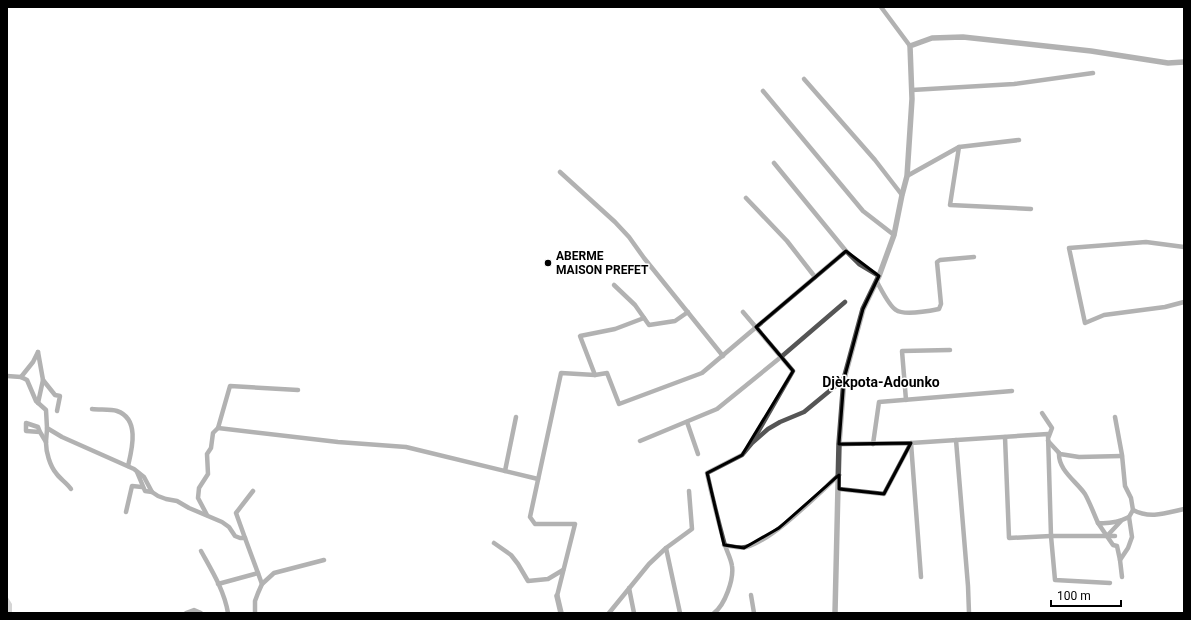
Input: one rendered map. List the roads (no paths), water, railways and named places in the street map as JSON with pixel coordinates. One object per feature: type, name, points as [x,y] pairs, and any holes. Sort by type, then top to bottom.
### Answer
[{"type":"street","points":[[835,613],[839,444],[844,379],[863,309],[878,279],[894,235],[907,176],[912,90],[910,46],[881,7]]},
{"type":"street","points":[[910,46],[932,38],[963,37],[1091,51],[1168,63],[1184,62]]},
{"type":"street","points":[[912,90],[1014,84],[1092,74]]},
{"type":"street","points":[[804,79],[875,160],[902,196]]},
{"type":"street","points":[[763,91],[863,211],[894,235]]},
{"type":"street","points":[[907,176],[959,147],[1019,140]]},
{"type":"street","points":[[959,147],[950,205],[1031,209]]},
{"type":"street","points":[[774,163],[846,251],[859,264],[878,279],[894,310],[901,313],[939,309],[941,304],[937,262],[940,260],[974,257]]},
{"type":"street","points":[[560,172],[615,222],[629,237],[644,258],[724,356]]},
{"type":"street","points":[[746,198],[787,241],[815,277]]},
{"type":"street","points":[[1184,247],[1146,242],[1069,248],[1085,323],[1104,315],[1184,302]]},
{"type":"street","points":[[561,613],[557,596],[575,524],[535,524],[530,517],[561,373],[595,375],[607,373],[619,404],[702,374],[846,251]]},
{"type":"street","points":[[614,285],[635,305],[649,324],[675,321],[688,312]]},
{"type":"street","points":[[640,441],[717,409],[845,302]]},
{"type":"street","points":[[714,613],[719,610],[726,598],[730,586],[732,566],[724,545],[707,473],[742,456],[752,443],[793,371],[743,312]]},
{"type":"street","points":[[595,375],[580,336],[615,329],[644,318]]},
{"type":"street","points":[[906,400],[902,351],[950,350]]},
{"type":"street","points":[[21,377],[33,362],[38,352],[43,380],[38,403]]},
{"type":"street","points":[[7,376],[21,377],[27,380],[36,400],[46,410],[48,436],[46,442]]},
{"type":"street","points":[[752,443],[768,429],[780,422],[804,412],[844,379]]},
{"type":"street","points":[[43,380],[56,395],[60,396],[56,411]]},
{"type":"street","points":[[207,515],[198,498],[199,488],[208,474],[207,454],[211,448],[213,433],[218,428],[230,386],[298,390]]},
{"type":"street","points":[[873,444],[879,402],[1012,392]]},
{"type":"street","points":[[92,409],[116,411],[127,417],[131,426],[133,439],[128,466]]},
{"type":"street","points":[[1042,413],[1052,428],[1048,440]]},
{"type":"street","points":[[505,471],[516,417]]},
{"type":"street","points":[[1098,523],[1107,524],[1122,520],[1129,517],[1133,510],[1131,498],[1125,486],[1122,456],[1115,417]]},
{"type":"street","points":[[686,422],[698,454]]},
{"type":"street","points":[[47,428],[62,437],[136,470],[144,477],[152,492]]},
{"type":"street","points":[[218,428],[338,442],[406,447],[538,479]]},
{"type":"street","points":[[40,432],[46,442],[47,451],[56,473],[71,489]]},
{"type":"street","points":[[839,444],[911,443],[1048,434],[1051,536],[1055,580],[1110,583]]},
{"type":"street","points":[[1005,437],[1009,538],[1051,536],[1116,536]]},
{"type":"street","points":[[956,440],[969,613]]},
{"type":"street","points":[[1048,440],[1059,453],[1079,457],[1122,456]]},
{"type":"street","points":[[838,489],[884,494],[911,443]]},
{"type":"street","points":[[911,443],[921,577]]},
{"type":"street","points":[[1059,453],[1059,461],[1068,475],[1078,484],[1086,496],[1098,523],[1112,545],[1117,546],[1122,577]]},
{"type":"street","points":[[136,470],[145,491],[152,492],[166,499],[177,501],[189,508],[207,515],[229,526],[235,536],[245,538]]},
{"type":"street","points":[[724,545],[744,548],[755,544],[779,528],[839,475]]},
{"type":"street","points":[[126,512],[132,486],[142,487]]},
{"type":"street","points":[[253,491],[236,513],[262,584]]},
{"type":"street","points":[[609,613],[649,564],[666,548],[692,528],[689,491]]},
{"type":"street","points":[[1133,510],[1141,514],[1160,514],[1184,509]]},
{"type":"street","points":[[1120,560],[1128,548],[1132,537],[1129,517]]},
{"type":"street","points":[[1107,536],[1122,520]]},
{"type":"street","points":[[494,542],[511,555],[528,581],[548,579],[563,570]]},
{"type":"street","points":[[666,548],[680,613]]},
{"type":"street","points":[[201,551],[225,599],[228,613]]},
{"type":"street","points":[[254,613],[255,601],[262,584],[274,573],[324,560]]},
{"type":"street","points":[[218,584],[258,573]]},
{"type":"street","points":[[629,588],[634,613]]},
{"type":"street","points":[[751,595],[754,613]]},
{"type":"street","points":[[186,613],[194,610],[201,613]]},
{"type":"place","name":"ABERME MAISON PREFET","points":[[548,263]]},
{"type":"district","name":"Djèkpota-Adounko","points":[[881,382]]}]
